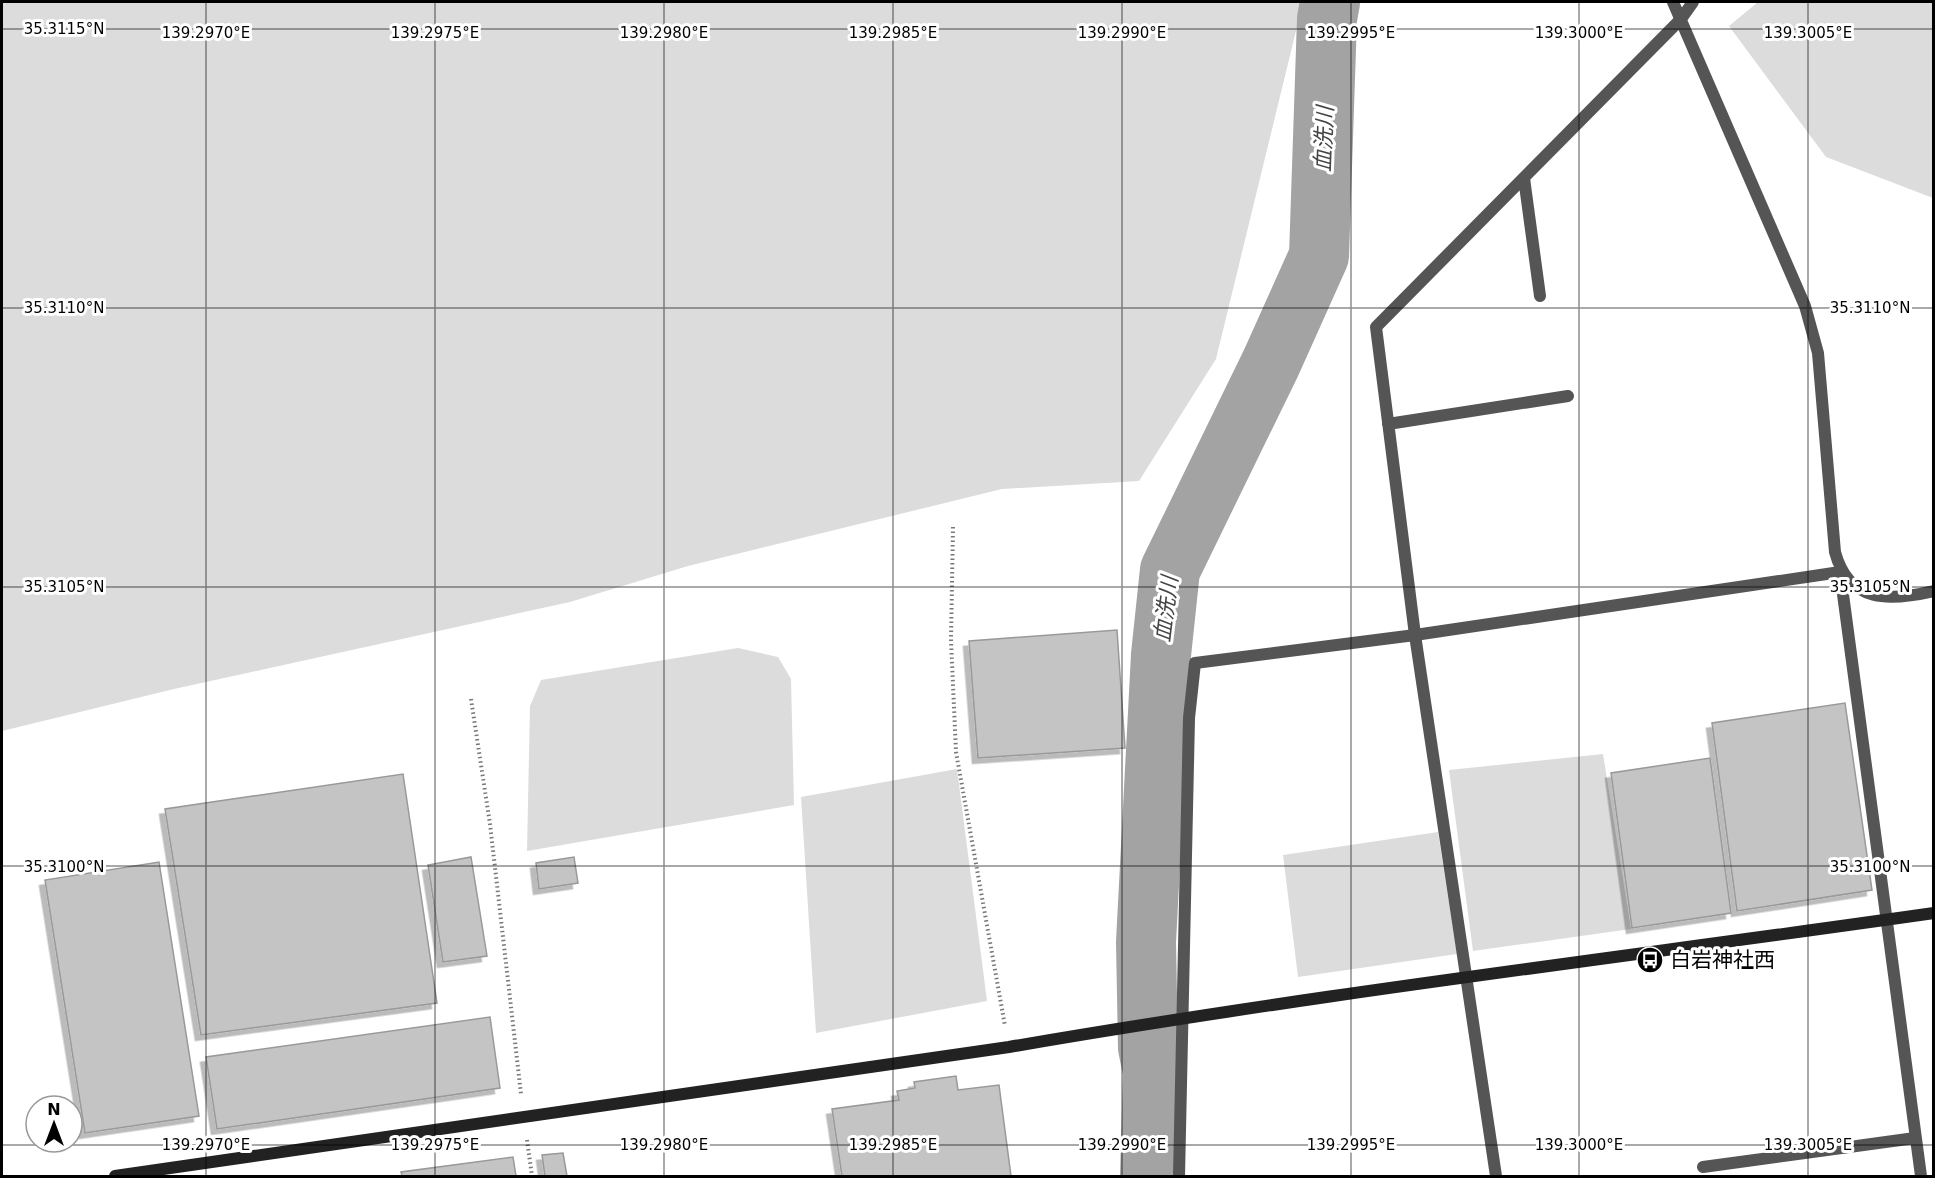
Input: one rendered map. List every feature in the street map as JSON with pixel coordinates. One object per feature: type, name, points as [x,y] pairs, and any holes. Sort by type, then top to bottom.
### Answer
[{"type":"street","points":[[1673,2],[1805,306],[1818,353],[1835,552],[1840,572],[1921,1176]]},
{"type":"street","points":[[1496,1176],[1415,635],[1376,327],[1681,19],[1693,2]]},
{"type":"street","points":[[1524,178],[1540,296]]},
{"type":"street","points":[[1388,424],[1568,396]]},
{"type":"street","points":[[1840,572],[1862,592],[1881,597],[1900,598],[1934,591]]},
{"type":"street","points":[[1179,1176],[1188,742],[1190,689],[1195,663],[1415,635],[1840,572]]},
{"type":"street","points":[[115,1176],[1009,1047],[1132,1025],[1467,976],[1934,913]]},
{"type":"street","points":[[1703,1167],[1915,1138]]},
{"type":"path","points":[[953,527],[951,640],[956,752],[1009,1047]]},
{"type":"path","points":[[471,699],[490,824],[532,1176]]},
{"type":"shaded area","points":[[2,2],[1303,2],[1216,359],[1139,481],[1002,489],[688,566],[570,602],[174,689],[2,731]]},
{"type":"shaded area","points":[[1758,2],[1933,2],[1933,198],[1826,157],[1729,26]]},
{"type":"shaded area","points":[[738,648],[778,657],[791,679],[794,805],[527,851],[530,706],[541,680]]},
{"type":"shaded area","points":[[1603,754],[1631,929],[1473,951],[1449,770]]},
{"type":"shaded area","points":[[957,769],[987,1001],[816,1033],[801,797]]},
{"type":"shaded area","points":[[1438,832],[1457,954],[1298,977],[1283,855]]},
{"type":"building","points":[[1117,630],[1125,748],[978,758],[969,641]]},
{"type":"building","points":[[1845,703],[1872,890],[1737,911],[1712,723]]},
{"type":"building","points":[[1710,758],[1731,913],[1632,928],[1611,773]]},
{"type":"building","points":[[403,774],[437,1003],[201,1035],[165,809]]},
{"type":"building","points":[[471,857],[487,956],[443,962],[428,865]]},
{"type":"building","points":[[574,857],[578,883],[539,889],[536,863]]},
{"type":"building","points":[[159,862],[199,1116],[85,1133],[84,1094],[79,1094],[45,880]]},
{"type":"building","points":[[490,1017],[500,1088],[217,1129],[206,1057]]},
{"type":"building","points":[[956,1076],[958,1090],[999,1085],[1011,1176],[842,1176],[832,1109],[899,1100],[897,1091],[915,1088],[914,1082]]},
{"type":"building","points":[[563,1153],[567,1176],[545,1176],[542,1155]]},
{"type":"building","points":[[513,1157],[516,1176],[402,1176],[401,1172]]},
{"type":"waterway","name":"血洗川","points":[[1150,1176],[1153,1072],[1148,1048],[1146,942],[1161,655],[1170,570],[1271,363],[1319,256],[1327,19],[1330,2]]},
{"type":"place","name":"白岩神社西","points":[[1650,960]]}]
